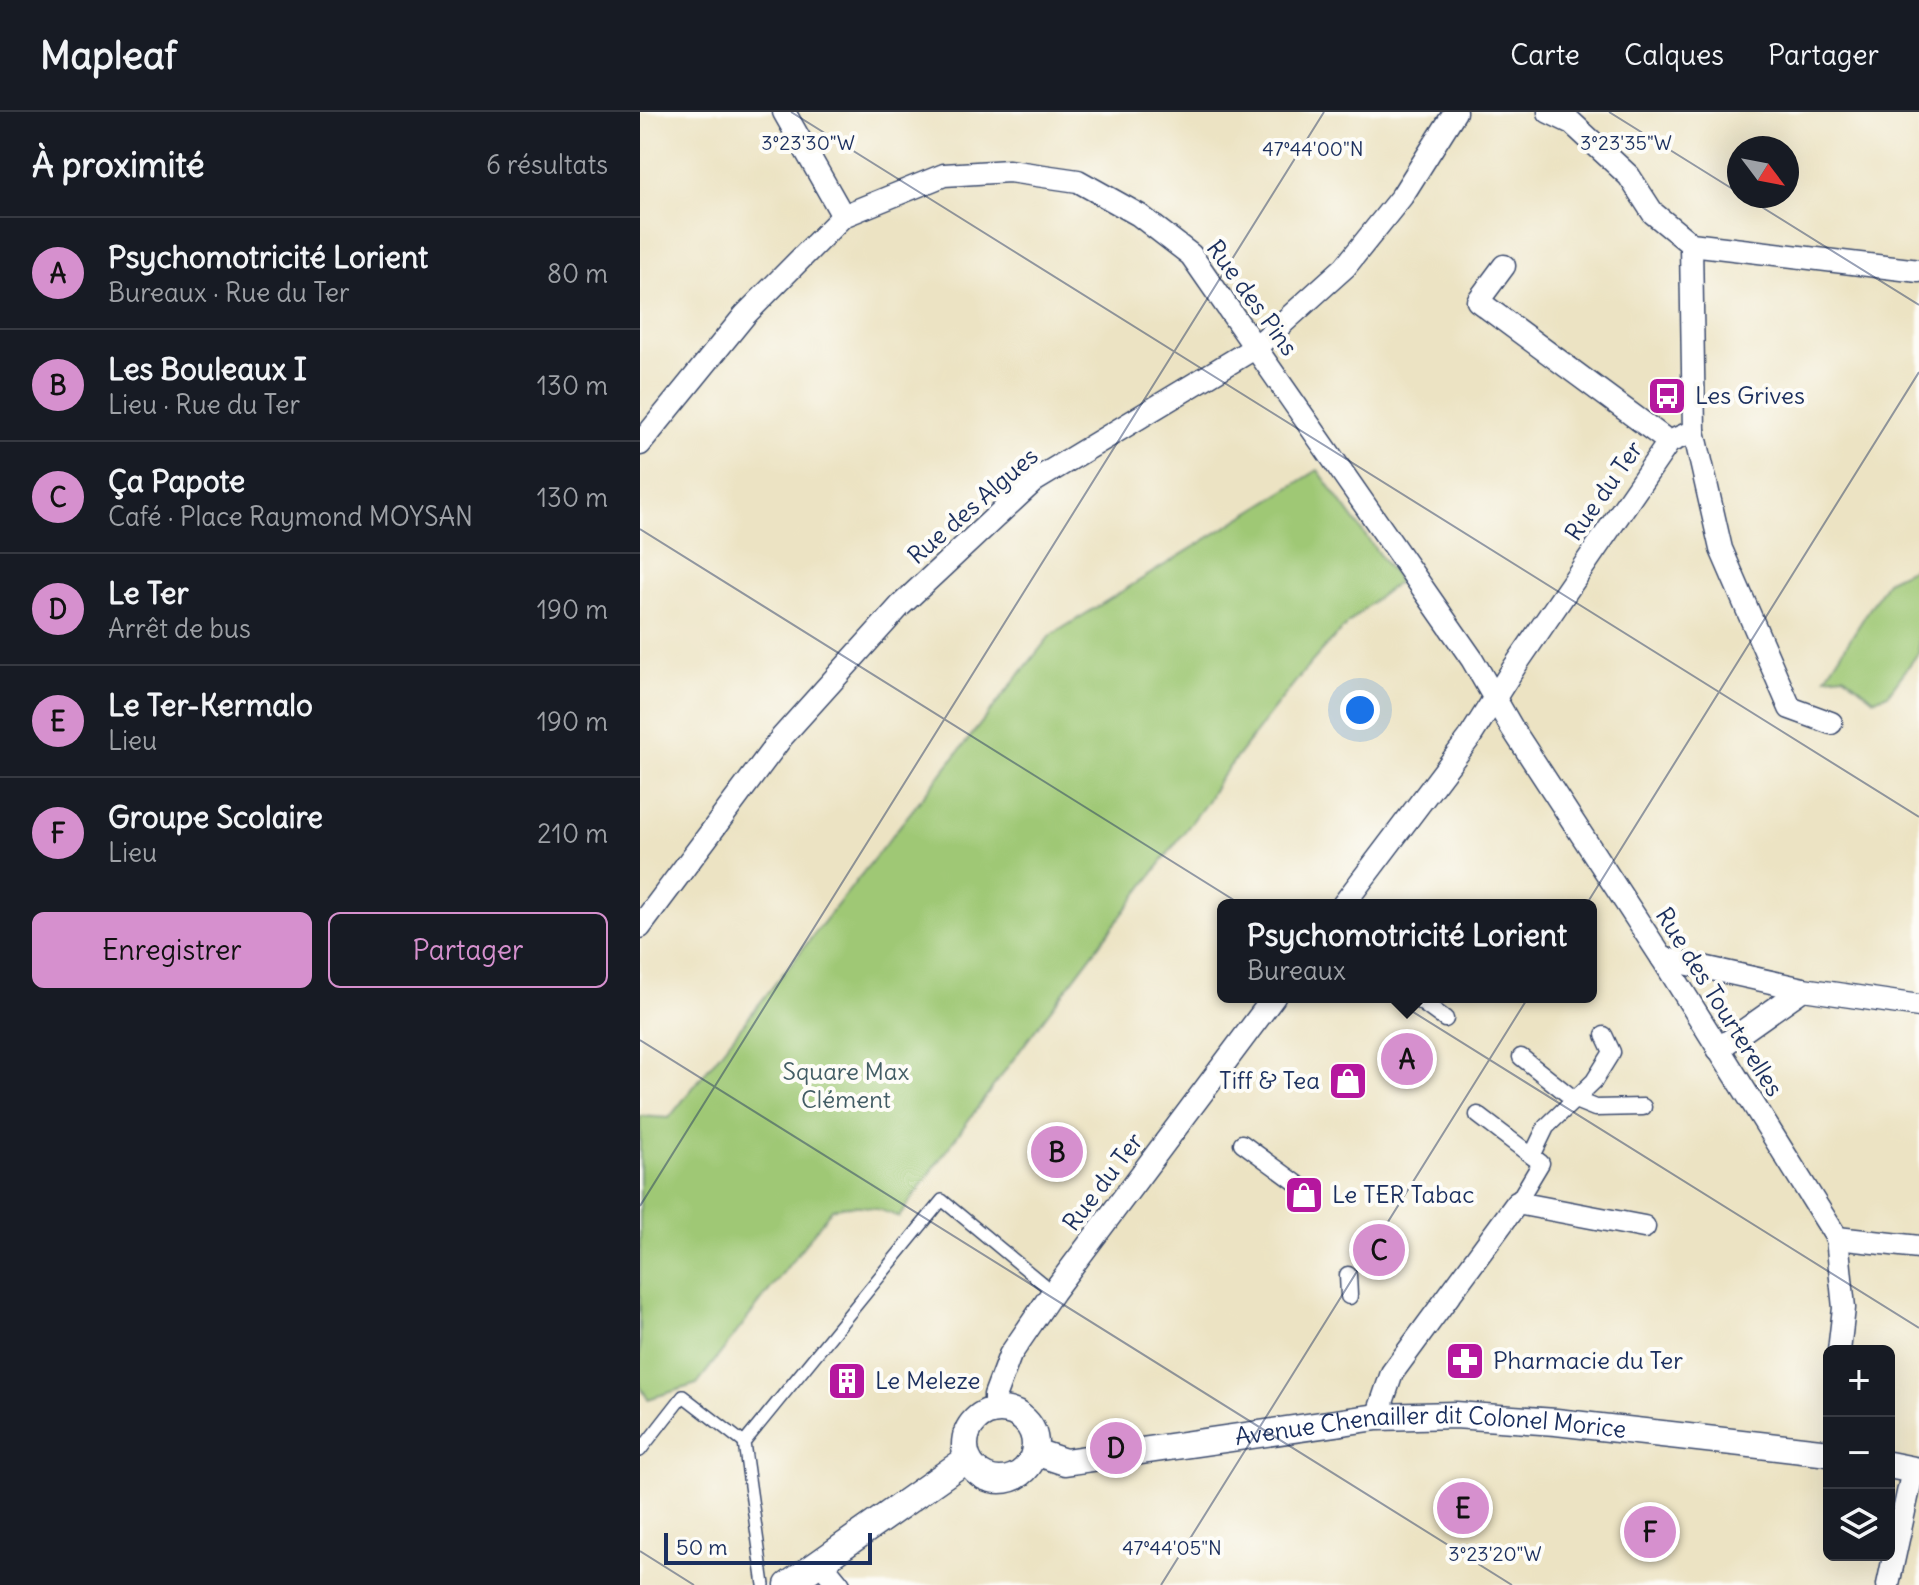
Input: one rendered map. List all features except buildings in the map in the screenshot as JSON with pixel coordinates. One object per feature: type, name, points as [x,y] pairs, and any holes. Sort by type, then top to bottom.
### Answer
[{"type":"street","points":[[784,112],[843,216]]},
{"type":"street","name":"Rue des Algues","points":[[640,927],[782,737],[911,595],[1034,481],[1256,347],[1345,267],[1402,196],[1455,112]]},
{"type":"street","points":[[1549,112],[1572,123],[1629,176],[1653,213],[1691,244],[1919,271]]},
{"type":"street","name":"Rue des Pins","points":[[640,444],[745,315],[843,216],[944,175],[1009,171],[1078,181],[1139,215],[1191,255],[1496,698]]},
{"type":"street","points":[[1691,244],[1694,431],[1721,549],[1790,708],[1831,723]]},
{"type":"street","points":[[1504,266],[1478,301],[1669,442]]},
{"type":"street","name":"Rue du Ter","points":[[1348,899],[1470,737],[1669,442],[1694,431]]},
{"type":"street","name":"Rue des Tourterelles","points":[[1496,698],[1512,728],[1662,958],[1837,1238],[1844,1308],[1840,1345]]},
{"type":"street","points":[[1662,958],[1803,989],[1919,1006]]},
{"type":"street","points":[[1718,1049],[1803,989]]},
{"type":"street","name":"Rue du Ter","points":[[995,1409],[995,1395],[1010,1355],[1053,1292],[1270,1003]]},
{"type":"street","points":[[1423,1003],[1445,1019]]},
{"type":"street","points":[[1532,1156],[1546,1127],[1594,1081],[1612,1052],[1604,1035]]},
{"type":"street","points":[[1521,1057],[1575,1100],[1595,1108],[1643,1107]]},
{"type":"street","points":[[1377,1417],[1392,1373],[1517,1203],[1541,1163],[1478,1115]]},
{"type":"street","points":[[1242,1143],[1313,1195]]},
{"type":"street","points":[[1517,1203],[1644,1227]]},
{"type":"street","points":[[1837,1238],[1919,1247]]},
{"type":"street","points":[[1348,1275],[1349,1296]]},
{"type":"street","points":[[995,1409],[1017,1413],[1026,1421],[1035,1441],[1035,1452],[1023,1471],[1003,1480],[982,1475],[967,1459],[964,1448],[969,1427],[984,1412],[995,1409]]},
{"type":"street","name":"Avenue Chenailler dit Colonel Morice","points":[[1035,1452],[1065,1462],[1377,1417],[1455,1415],[1556,1422],[1823,1452]]},
{"type":"street","points":[[788,1585],[967,1459]]},
{"type":"street","points":[[1888,1585],[1907,1468]]},
{"type":"street","points":[[820,1562],[839,1585]]},
{"type":"lane","points":[[744,1443],[942,1200],[1053,1292]]},
{"type":"lane","points":[[640,1451],[683,1396],[744,1443],[764,1585]]},
{"type":"green space","name":"Square Max Clément","points":[[1318,470],[1399,582],[1347,624],[1281,700],[1012,1060],[899,1217],[866,1207],[832,1209],[697,1384],[648,1399],[640,1386],[640,1116],[669,1118],[1050,636]]},
{"type":"green space","points":[[1917,566],[1919,652],[1888,694],[1874,699],[1844,675],[1826,677],[1888,580]]},
{"type":"place","name":"Les Grives","points":[[1667,396]]},
{"type":"place","name":"Psychomotricité Lorient","points":[[1407,1059]]},
{"type":"place","name":"Tiff & Tea","points":[[1348,1081]]},
{"type":"place","name":"Les Bouleaux I","points":[[1057,1152]]},
{"type":"place","name":"Le TER Tabac","points":[[1304,1195]]},
{"type":"place","name":"Ça Papote","points":[[1379,1250]]},
{"type":"place","name":"Pharmacie du Ter","points":[[1465,1361]]},
{"type":"place","name":"Le Meleze","points":[[847,1381]]},
{"type":"place","name":"Le Ter","points":[[1116,1448]]},
{"type":"place","name":"Le Ter-Kermalo","points":[[1463,1508]]},
{"type":"place","name":"Groupe Scolaire","points":[[1650,1532]]}]
